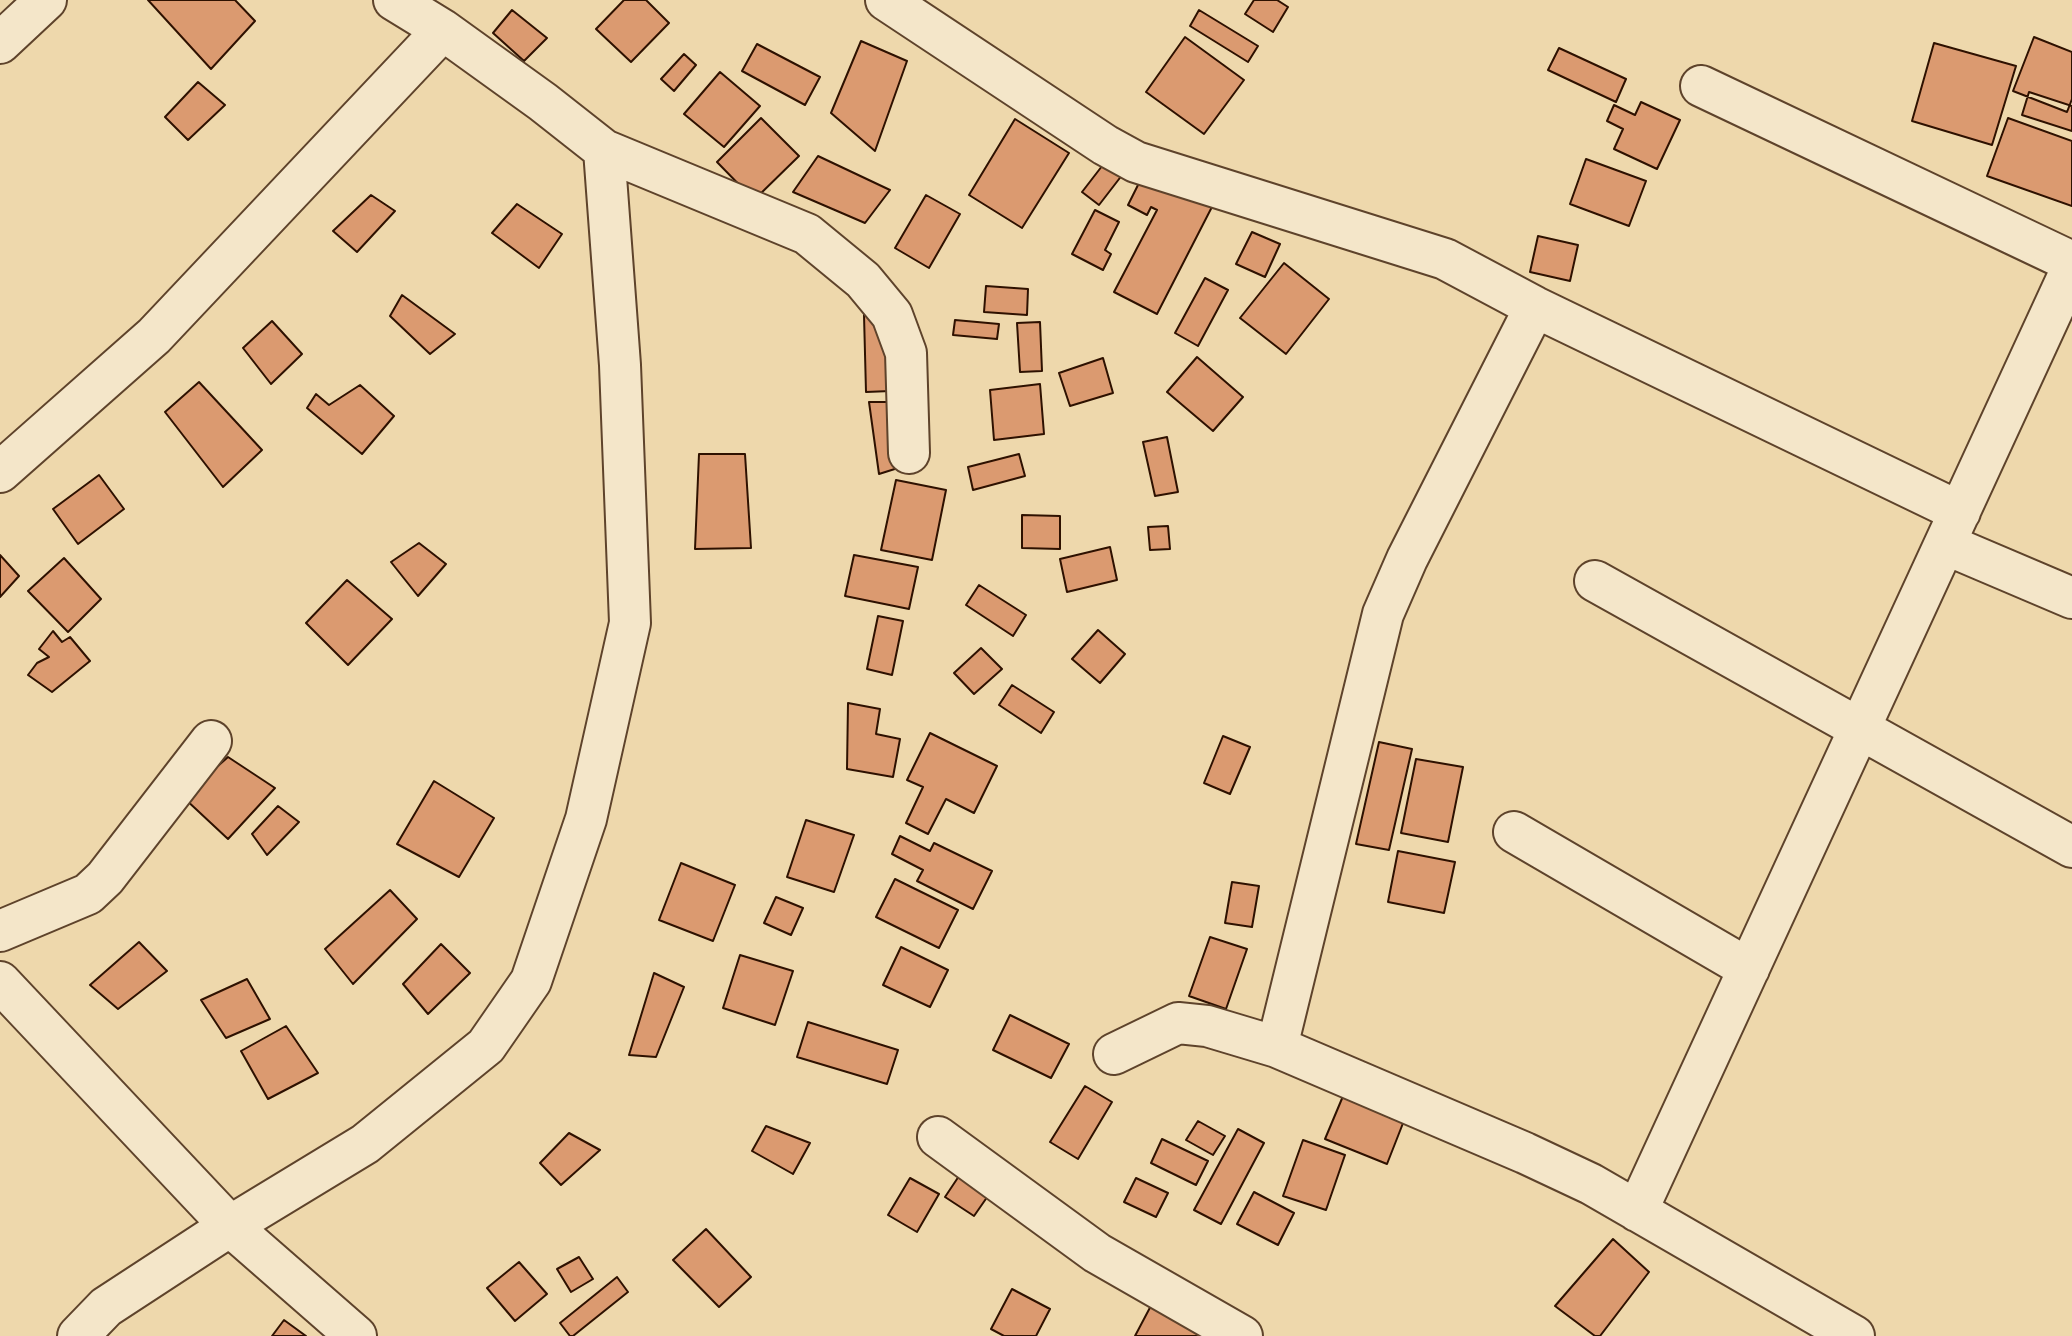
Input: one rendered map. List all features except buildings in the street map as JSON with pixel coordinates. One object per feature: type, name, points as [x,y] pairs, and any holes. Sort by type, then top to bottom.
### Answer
[{"type":"street","points":[[0,43],[46,0]]},
{"type":"street","points":[[394,0],[443,30],[604,150],[807,234],[863,280],[892,315],[906,353],[909,453]]},
{"type":"street","points":[[886,0],[1105,145],[1136,162],[1445,259],[1952,528],[2072,598]]},
{"type":"street","points":[[0,472],[154,336],[443,30]]},
{"type":"street","points":[[1637,1211],[2072,265],[1701,86]]},
{"type":"street","points":[[78,1336],[106,1307],[230,1226],[365,1144],[486,1046],[531,981],[586,819],[630,623],[620,365],[604,150]]},
{"type":"street","points":[[1277,1047],[1383,614],[1407,559],[1535,307]]},
{"type":"street","points":[[1595,581],[2072,847]]},
{"type":"street","points":[[0,931],[88,894],[105,878],[211,741]]},
{"type":"street","points":[[1514,832],[1749,969]]},
{"type":"street","points":[[4,994],[230,1226],[356,1336]]},
{"type":"street","points":[[1114,1054],[1178,1023],[1207,1026],[1277,1047],[1591,1184],[1854,1336]]},
{"type":"street","points":[[938,1137],[1097,1253],[1235,1334]]}]
